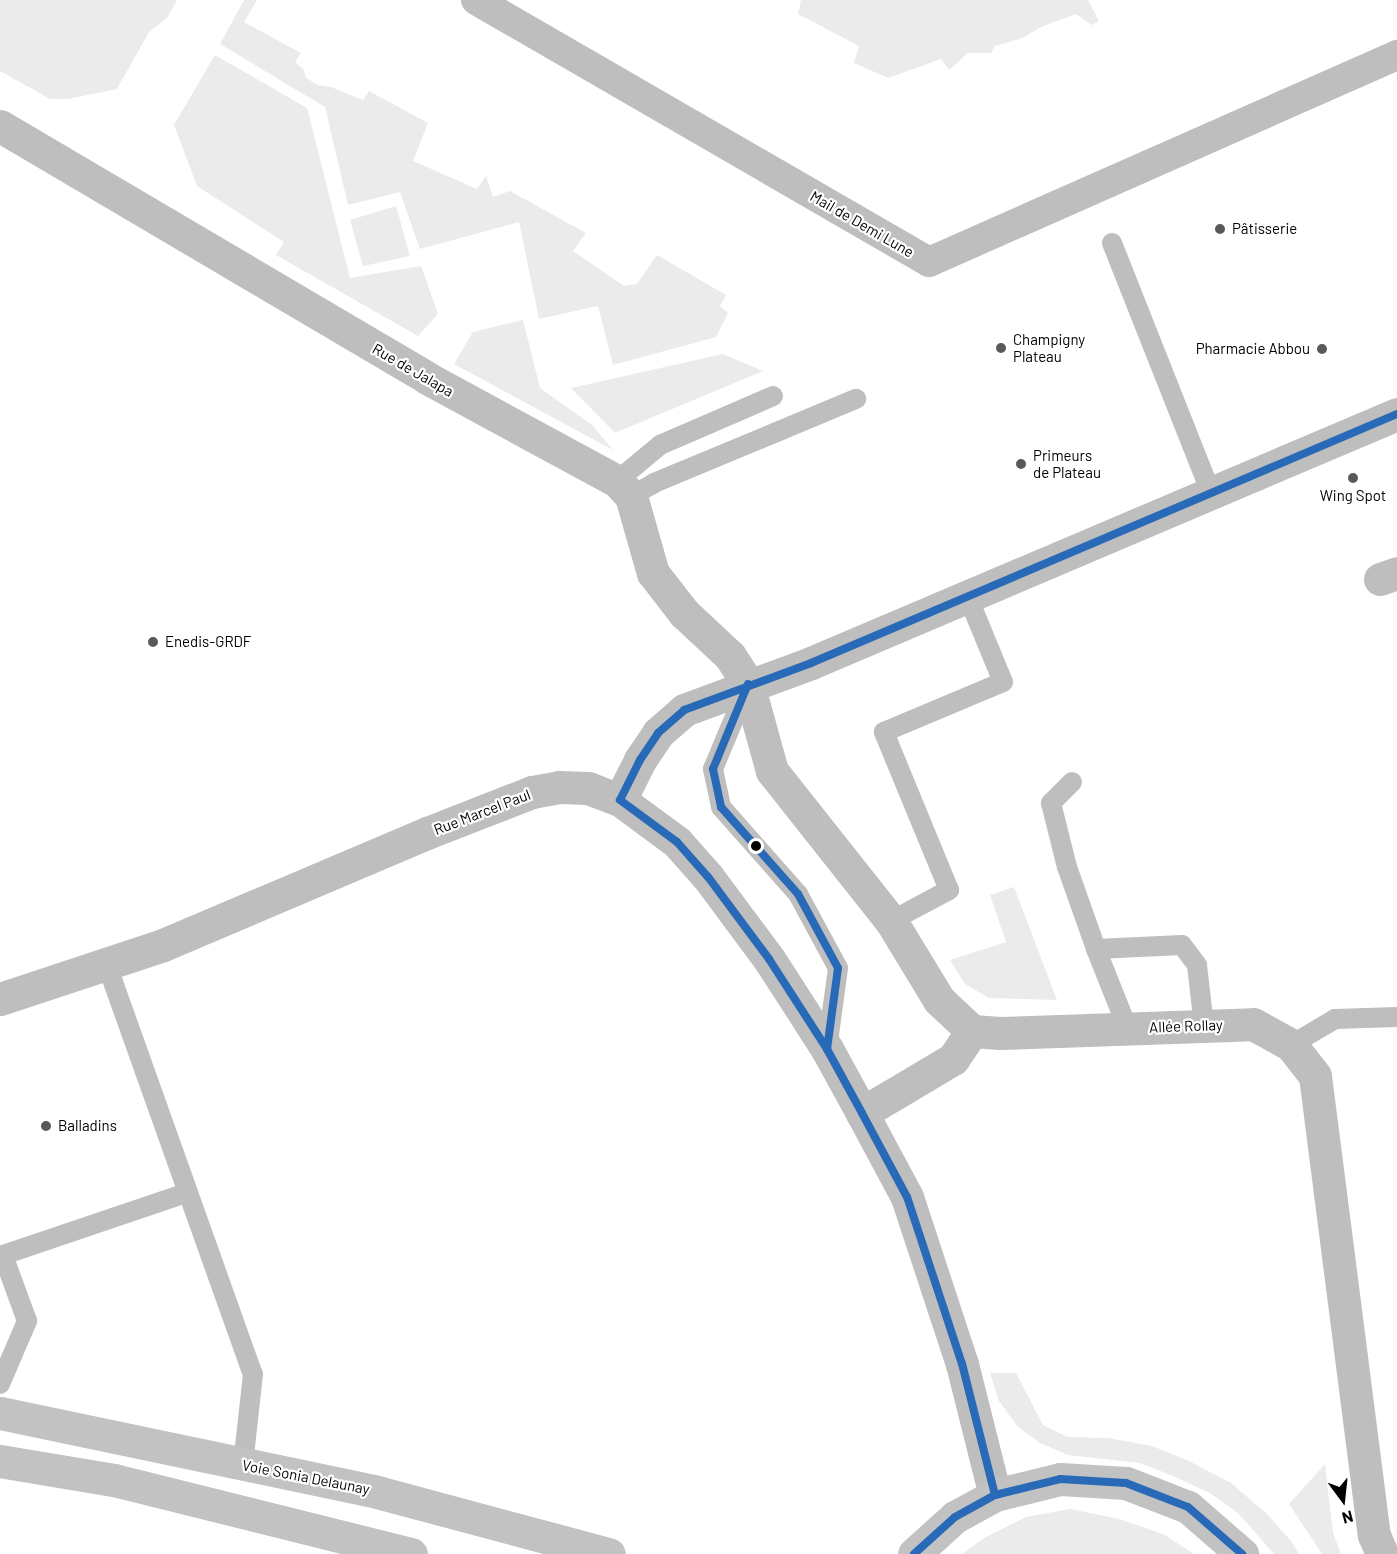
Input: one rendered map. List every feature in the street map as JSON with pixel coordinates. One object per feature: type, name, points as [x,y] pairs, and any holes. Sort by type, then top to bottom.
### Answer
[{"type":"main road","name":"Voie Sonia Delaunay","points":[[0,1413],[377,1492],[609,1554]]},
{"type":"main road","points":[[0,1461],[114,1480],[411,1554]]},
{"type":"main road","points":[[915,1552],[955,1517],[995,1495],[1060,1479],[1126,1483],[1188,1508],[1242,1554]]},
{"type":"street","name":"Mail de Demi Lune","points":[[476,0],[929,262],[1397,55]]},
{"type":"street","name":"Rue de Jalapa","points":[[0,126],[427,378],[624,489]]},
{"type":"street","points":[[620,800],[640,760],[658,733],[684,710],[748,684],[811,663],[1397,414]]},
{"type":"street","points":[[624,489],[653,573],[684,613],[730,656],[748,684],[772,771],[891,921],[939,1000],[972,1031],[953,1059],[862,1113]]},
{"type":"street","name":"Rue Marcel Paul","points":[[0,999],[163,945],[427,833],[532,792],[559,787],[588,788],[620,800],[677,842],[708,878],[770,959],[827,1049],[862,1113],[907,1197],[962,1364],[995,1495]]},
{"type":"street","name":"Allée Rollay","points":[[972,1031],[1000,1033],[1253,1024],[1291,1045],[1315,1076],[1374,1535],[1382,1554]]},
{"type":"lane","points":[[1112,243],[1211,493]]},
{"type":"lane","points":[[624,489],[660,445],[773,396]]},
{"type":"lane","points":[[624,489],[654,483],[856,399]]},
{"type":"lane","points":[[891,921],[949,890],[884,732],[1003,682],[968,597]]},
{"type":"lane","points":[[748,684],[713,769],[721,807],[798,894],[838,968],[827,1049]]},
{"type":"lane","points":[[1072,782],[1051,804],[1067,867],[1127,1027]]},
{"type":"lane","points":[[1096,949],[1182,945],[1197,965],[1204,1026]]},
{"type":"lane","points":[[107,965],[186,1193],[253,1374],[243,1465]]},
{"type":"lane","points":[[1291,1045],[1335,1019],[1397,1017]]},
{"type":"lane","points":[[0,1383],[27,1321],[3,1255],[186,1193]]},
{"type":"shaded area","points":[[0,0],[177,0],[167,18],[149,32],[117,89],[68,99],[50,99],[0,71]]},
{"type":"shaded area","points":[[244,0],[257,0],[244,22],[301,53],[295,62],[304,70],[306,78],[318,85],[331,87],[363,100],[369,91],[428,123],[413,161],[477,189],[486,176],[493,197],[510,191],[586,233],[573,251],[624,286],[637,284],[657,255],[726,295],[720,306],[728,313],[716,337],[613,365],[598,306],[539,319],[519,222],[420,249],[400,192],[348,205],[325,107],[220,44]]},
{"type":"shaded area","points":[[801,0],[1088,0],[1099,21],[1092,25],[1076,14],[1043,26],[1022,38],[995,46],[991,53],[968,53],[949,70],[941,59],[888,78],[854,63],[859,46],[798,14]]},
{"type":"shaded area","points":[[215,55],[307,108],[350,278],[421,266],[438,314],[418,336],[276,255],[284,242],[197,186],[174,125]]},
{"type":"shaded area","points":[[396,206],[410,256],[363,266],[350,220]]},
{"type":"shaded area","points":[[523,320],[540,388],[592,425],[613,450],[454,364],[473,332]]},
{"type":"shaded area","points":[[723,354],[763,371],[615,433],[571,388]]},
{"type":"shaded area","points":[[1014,887],[1057,1000],[989,998],[965,984],[950,960],[1006,942],[990,895]]},
{"type":"shaded area","points":[[990,1373],[1016,1373],[1043,1425],[1067,1437],[1108,1438],[1152,1446],[1189,1461],[1231,1483],[1267,1514],[1291,1541],[1299,1554],[1274,1554],[1238,1513],[1210,1493],[1173,1476],[1140,1463],[1068,1455],[1040,1443],[1018,1427],[999,1401]]},
{"type":"shaded area","points":[[1325,1464],[1333,1533],[1341,1554],[1322,1554],[1289,1504]]},
{"type":"shaded area","points":[[1070,1509],[1119,1519],[1163,1534],[1194,1554],[962,1554],[984,1538],[1026,1517]]},
{"type":"transit line","points":[[995,1495],[962,1364],[907,1197],[862,1113],[827,1049],[769,959],[708,877],[677,842],[620,800],[640,760],[658,733],[684,710],[811,663],[1397,414]]},
{"type":"transit line","points":[[748,684],[713,769],[721,807],[798,894],[838,968],[827,1049]]},
{"type":"transit line","points":[[914,1554],[955,1517],[995,1495],[1060,1479],[1126,1483],[1188,1507],[1242,1554]]},
{"type":"place","name":"Pâtisserie","points":[[1220,229]]},
{"type":"place","name":"Champigny Plateau","points":[[1001,348]]},
{"type":"place","name":"Pharmacie Abbou","points":[[1322,349]]},
{"type":"place","name":"Primeurs de Plateau","points":[[1021,464]]},
{"type":"place","name":"Wing Spot","points":[[1353,478]]},
{"type":"place","name":"Enedis-GRDF","points":[[153,642]]},
{"type":"place","name":"Balladins","points":[[46,1126]]}]
